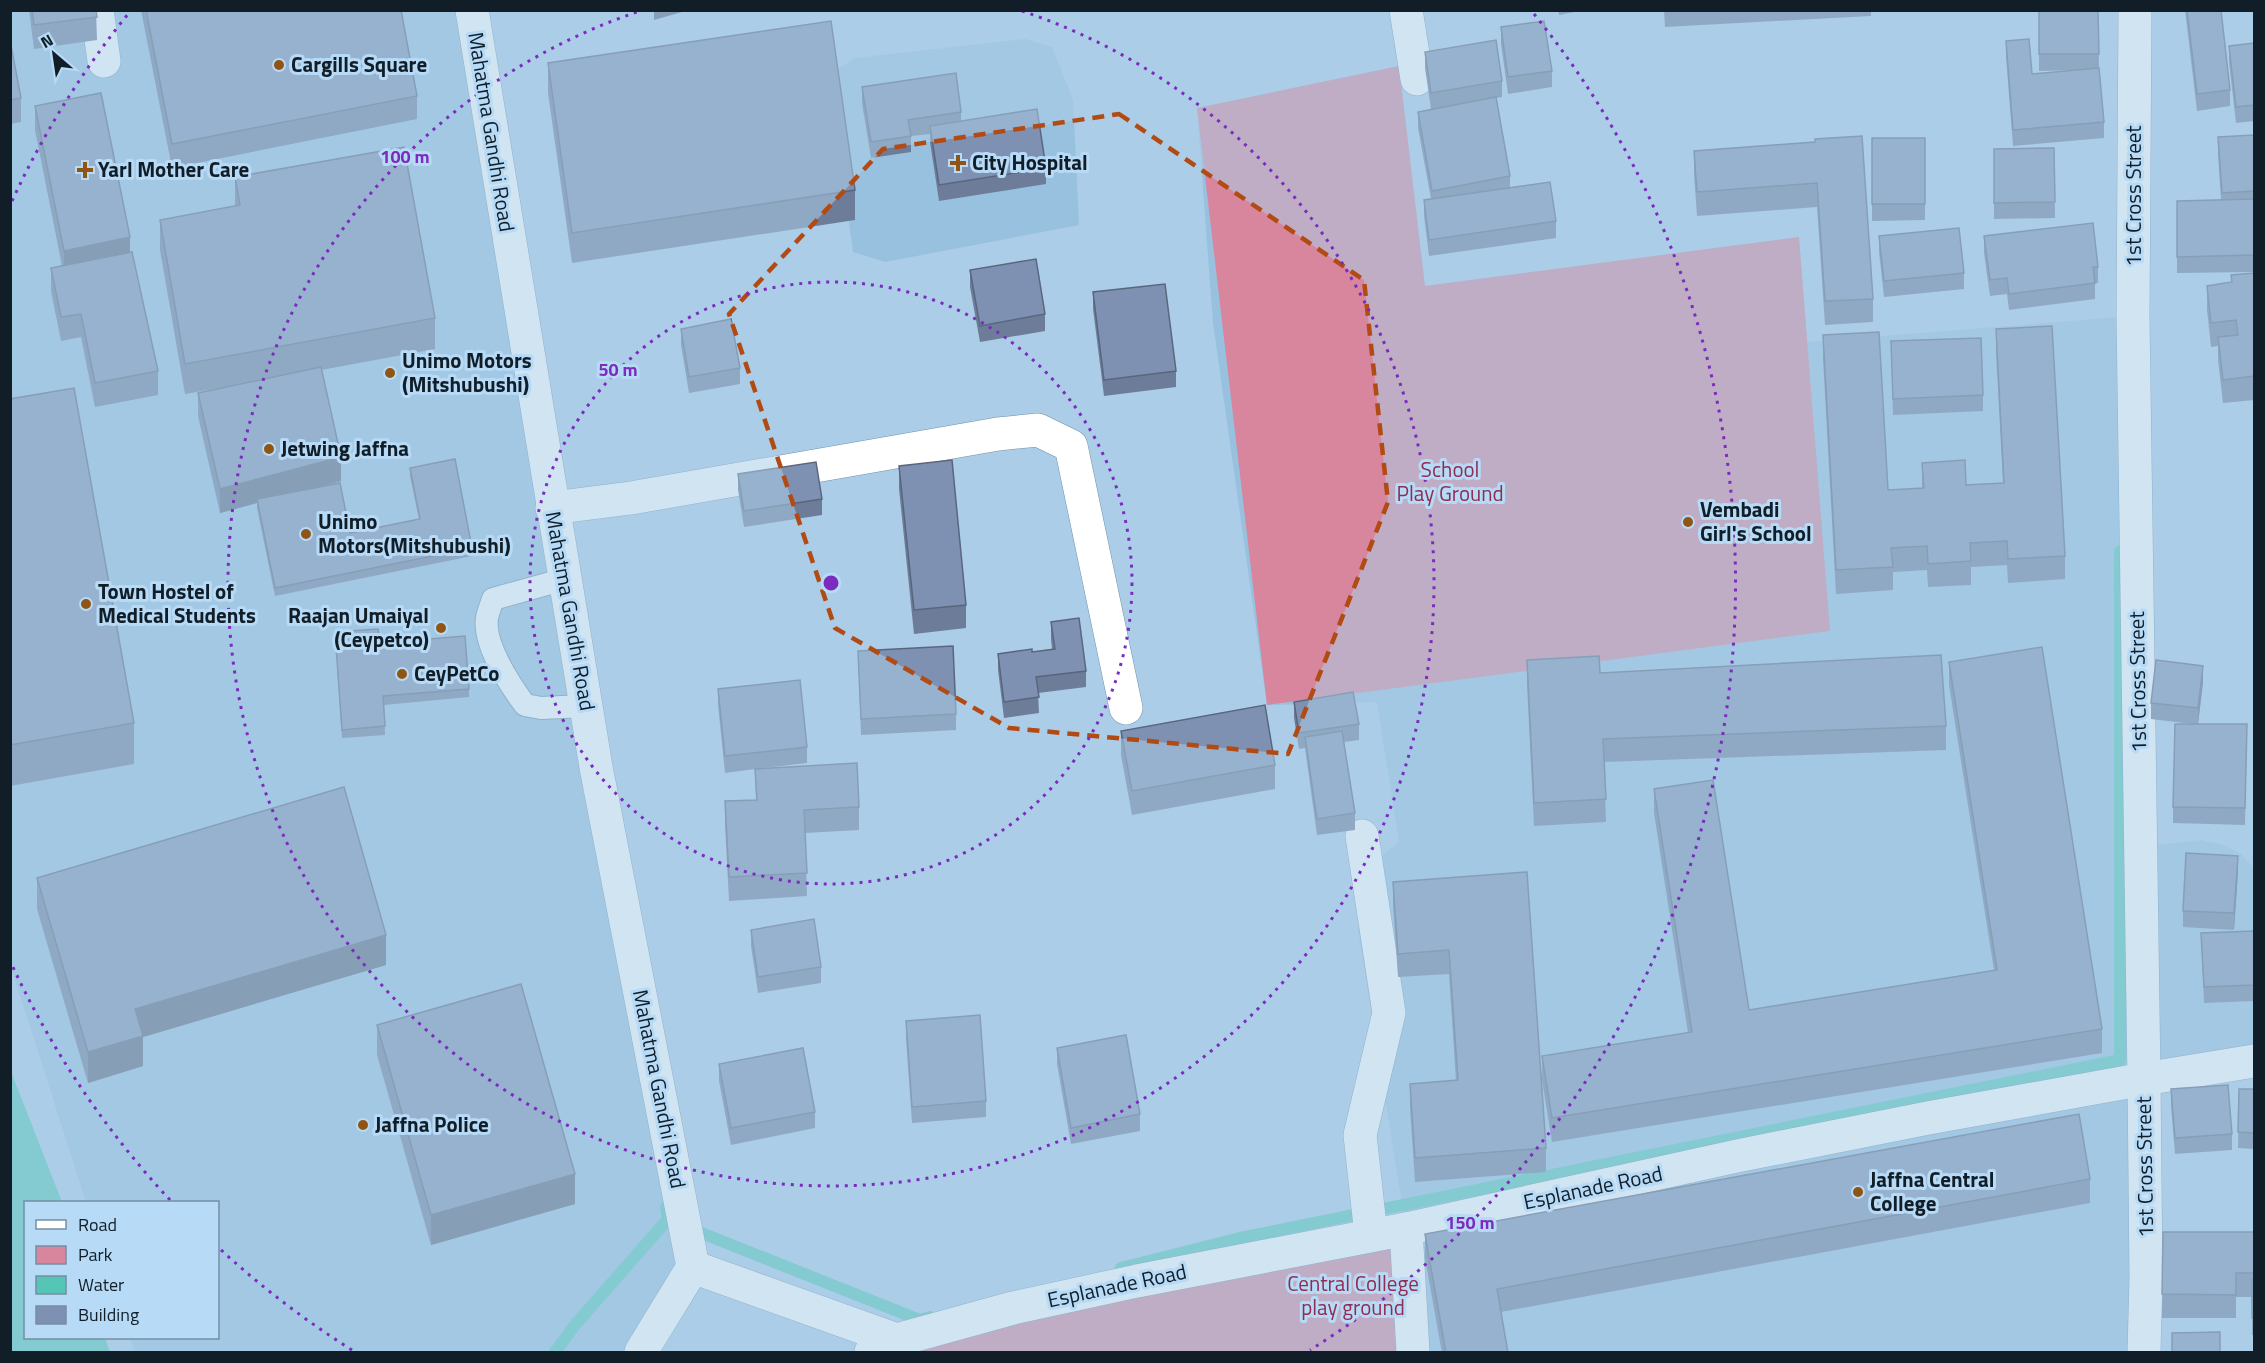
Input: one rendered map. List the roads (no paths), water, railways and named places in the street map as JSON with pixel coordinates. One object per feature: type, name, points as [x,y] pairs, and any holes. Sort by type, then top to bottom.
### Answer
[{"type":"street","points":[[98,10],[104,61]]},
{"type":"street","name":"Mahatma Gandhi Road","points":[[472,10],[586,706],[687,1239]]},
{"type":"street","points":[[1406,10],[1417,80]]},
{"type":"street","name":"1st Cross Street","points":[[2135,10],[2133,316],[2144,1079],[2146,1278],[2144,1353]]},
{"type":"street","points":[[552,508],[654,494],[998,434],[1038,430],[1071,446],[1125,708]]},
{"type":"street","points":[[1362,836],[1389,1013],[1360,1135],[1371,1235]]},
{"type":"street","name":"Esplanade Road","points":[[884,1346],[1013,1308],[1406,1229],[1737,1156],[1929,1118],[2254,1061]]},
{"type":"street","points":[[1406,1229],[1413,1353]]},
{"type":"street","points":[[640,1353],[687,1239],[884,1346]]},
{"type":"lane","points":[[564,579],[493,599],[487,620],[493,651],[508,682],[525,705],[541,708],[586,706]]},
{"type":"water","points":[[10,1069],[62,1201],[24,1201],[24,1339],[105,1339],[110,1352],[11,1352]]},
{"type":"waterway","points":[[1121,1268],[1240,1238],[2120,1060],[2120,551]]},
{"type":"waterway","points":[[555,1352],[575,1325],[668,1219],[666,1207]]},
{"type":"waterway","points":[[689,1228],[920,1320],[930,1317]]},
{"type":"place","name":"Cargills Square","points":[[279,65]]},
{"type":"place","name":"City Hospital","points":[[958,163]]},
{"type":"place","name":"Yarl Mother Care","points":[[85,170]]},
{"type":"place","name":"Unimo Motors (Mitshubushi)","points":[[390,373]]},
{"type":"place","name":"Jetwing Jaffna","points":[[269,449]]},
{"type":"place","name":"Vembadi Girl's School","points":[[1688,522]]},
{"type":"place","name":"Unimo Motors(Mitshubushi)","points":[[306,534]]},
{"type":"place","name":"Town Hostel of Medical Students","points":[[86,604]]},
{"type":"place","name":"Raajan Umaiyal (Ceypetco)","points":[[441,628]]},
{"type":"place","name":"CeyPetCo","points":[[402,674]]},
{"type":"place","name":"Jaffna Police","points":[[363,1125]]},
{"type":"place","name":"Jaffna Central College","points":[[1858,1192]]},
{"type":"park label","name":"School Play Ground","points":[[1450,482]]},
{"type":"park label","name":"Central College play ground","points":[[1353,1296]]}]
